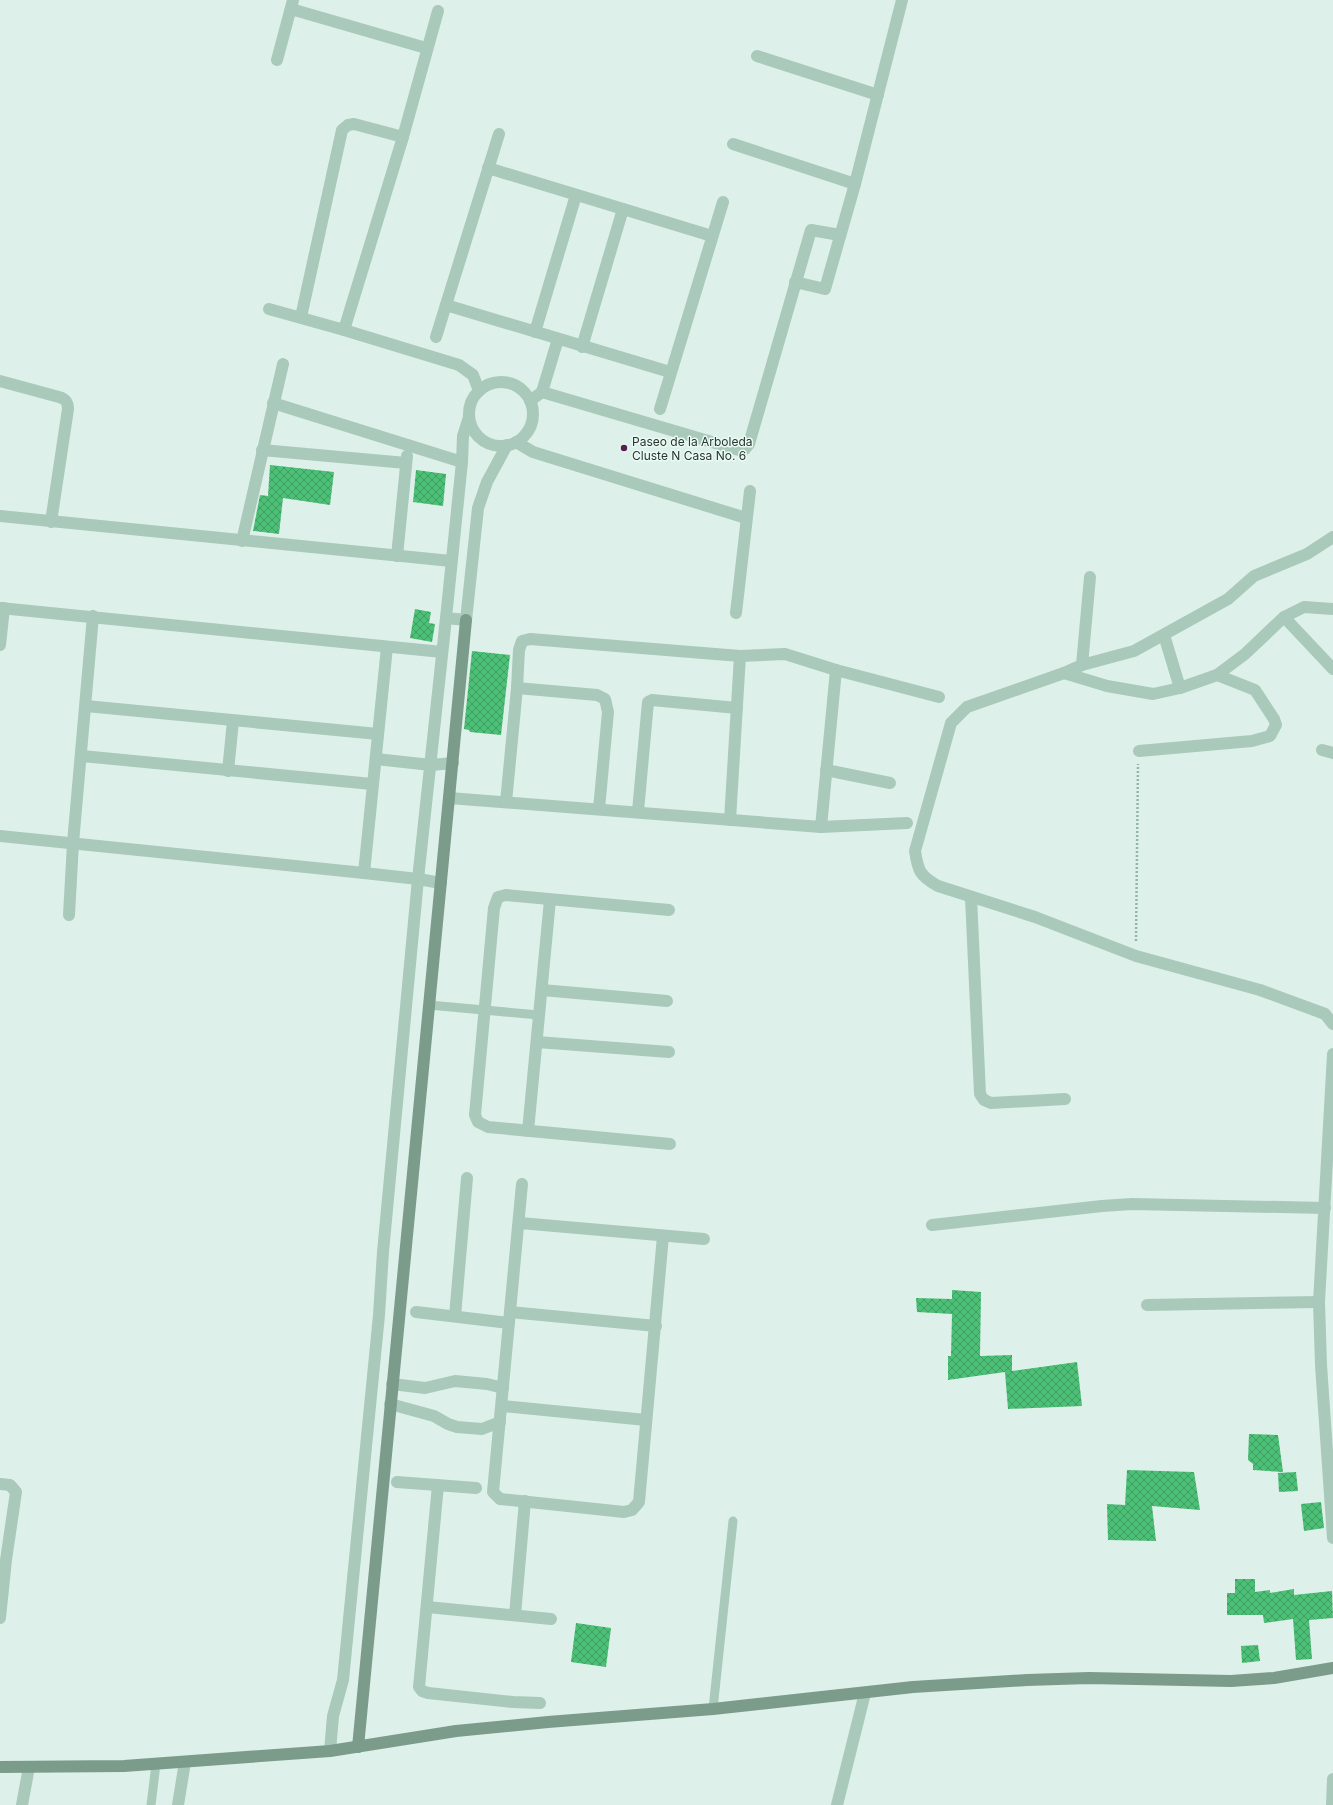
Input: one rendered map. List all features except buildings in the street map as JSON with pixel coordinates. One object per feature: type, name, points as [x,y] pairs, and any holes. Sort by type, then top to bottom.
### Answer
[{"type":"street","points":[[795,282],[825,289],[855,184],[900,0]]},
{"type":"street","points":[[277,60],[292,4],[426,48]]},
{"type":"street","points":[[344,330],[403,137],[426,48],[438,11]]},
{"type":"street","points":[[757,56],[878,95]]},
{"type":"street","points":[[301,317],[342,130],[348,124],[354,124],[403,137]]},
{"type":"street","points":[[436,337],[499,134]]},
{"type":"street","points":[[733,144],[855,184]]},
{"type":"street","points":[[488,168],[712,236]]},
{"type":"street","points":[[535,332],[576,195]]},
{"type":"street","points":[[660,409],[670,372],[723,202]]},
{"type":"street","points":[[582,347],[623,209]]},
{"type":"street","points":[[542,392],[739,450],[745,449],[750,444],[811,230],[840,235]]},
{"type":"street","points":[[446,305],[582,347],[670,372]]},
{"type":"street","points":[[269,309],[301,317],[459,365],[473,375],[479,391]]},
{"type":"street","points":[[530,401],[542,392],[558,339]]},
{"type":"street","points":[[242,541],[272,403],[283,364]]},
{"type":"street","points":[[0,381],[59,397],[64,399],[67,403],[51,522]]},
{"type":"street","points":[[330,1751],[333,1716],[344,1672],[378,1323],[383,1244],[418,878],[462,462],[463,436],[473,398],[487,385],[497,382],[507,383],[516,386],[530,401],[532,420],[524,436],[512,444],[487,482],[478,508],[390,1404],[358,1747]]},
{"type":"street","points":[[272,403],[409,447],[462,462]]},
{"type":"street","points":[[469,417],[472,427],[478,436],[486,442],[496,446],[512,444],[532,452],[746,518]]},
{"type":"street","points":[[397,556],[409,447]]},
{"type":"street","points":[[262,450],[406,464]]},
{"type":"street","points":[[736,613],[750,490]]},
{"type":"street","points":[[0,516],[451,561]]},
{"type":"street","points":[[1333,536],[1307,554],[1254,576],[1228,599],[1134,651],[1082,665],[1064,673],[968,706],[951,723],[915,851],[917,863],[923,878],[938,886],[1035,917],[1136,956],[1274,996],[1326,1014],[1333,1024]]},
{"type":"street","points":[[1082,665],[1090,577]]},
{"type":"street","points":[[1064,673],[1107,686],[1153,694],[1180,688],[1217,675],[1245,654],[1284,617],[1304,607],[1333,609]]},
{"type":"street","points":[[0,645],[2,608],[442,652]]},
{"type":"street","points":[[69,915],[73,843],[82,756],[93,616]]},
{"type":"street","points":[[1284,617],[1333,669]]},
{"type":"street","points":[[446,618],[466,620]]},
{"type":"street","points":[[1164,635],[1180,688]]},
{"type":"street","points":[[506,802],[517,688],[519,650],[522,641],[530,639],[740,656],[785,654],[836,670],[939,697]]},
{"type":"street","points":[[364,872],[372,784],[388,647]]},
{"type":"street","points":[[730,820],[740,656]]},
{"type":"street","points":[[821,827],[836,670]]},
{"type":"street","points":[[1139,751],[1252,741],[1270,736],[1276,725],[1274,719],[1255,690],[1217,675]]},
{"type":"street","points":[[517,688],[597,695],[605,699],[608,712],[598,809]]},
{"type":"street","points":[[638,811],[648,702],[652,700],[737,708]]},
{"type":"street","points":[[86,706],[378,734]]},
{"type":"street","points":[[228,771],[233,721]]},
{"type":"street","points":[[82,756],[372,784]]},
{"type":"street","points":[[376,759],[431,765],[453,763]]},
{"type":"street","points":[[826,770],[890,783]]},
{"type":"street","points":[[449,798],[638,811],[821,827],[908,823]]},
{"type":"street","points":[[0,836],[364,872],[418,878],[441,883]]},
{"type":"street","points":[[669,910],[506,895],[500,896],[496,899],[483,1010],[475,1109],[476,1119],[478,1122],[488,1127],[670,1144]]},
{"type":"street","points":[[971,897],[980,1094],[984,1100],[991,1103],[1065,1099]]},
{"type":"street","points":[[528,1131],[550,900]]},
{"type":"street","points":[[542,990],[667,1001]]},
{"type":"street","points":[[537,1042],[669,1052]]},
{"type":"street","points":[[1333,1054],[1319,1302],[1321,1365],[1333,1538]]},
{"type":"street","points":[[455,1316],[467,1178]]},
{"type":"street","points":[[522,1184],[520,1223],[493,1492],[500,1499],[624,1512],[632,1510],[639,1502],[663,1236]]},
{"type":"street","points":[[932,1225],[1124,1204],[1325,1208]]},
{"type":"street","points":[[520,1223],[704,1239]]},
{"type":"street","points":[[1148,1305],[1319,1302]]},
{"type":"street","points":[[416,1312],[455,1316],[656,1326]]},
{"type":"street","points":[[392,1384],[425,1388],[455,1381],[487,1384],[503,1388]]},
{"type":"street","points":[[390,1404],[434,1416],[457,1427],[482,1429],[500,1422]]},
{"type":"street","points":[[502,1406],[646,1420]]},
{"type":"street","points":[[397,1482],[476,1488]]},
{"type":"street","points":[[0,1484],[10,1485],[16,1492],[6,1560],[0,1618]]},
{"type":"street","points":[[438,1485],[427,1607],[418,1682],[420,1690],[428,1693],[475,1699],[540,1703]]},
{"type":"street","points":[[515,1615],[526,1501]]},
{"type":"street","points":[[427,1607],[551,1618]]},
{"type":"street","points":[[0,1767],[156,1764],[330,1751],[456,1731],[713,1709],[914,1687],[1089,1678],[1231,1681],[1274,1678],[1333,1668]]},
{"type":"street","points":[[837,1805],[865,1693]]},
{"type":"street","points":[[178,1805],[185,1762]]},
{"type":"street","points":[[22,1805],[29,1767]]},
{"type":"street","points":[[1332,1805],[1333,1779]]},
{"type":"lane","points":[[429,1004],[539,1015]]},
{"type":"lane","points":[[713,1709],[733,1521]]},
{"type":"lane","points":[[148,1805],[151,1805],[156,1764]]},
{"type":"path","points":[[1136,956],[1139,751]]},
{"type":"place","name":"Paseo de la Arboleda Cluste N Casa No. 6","points":[[624,448]]}]
